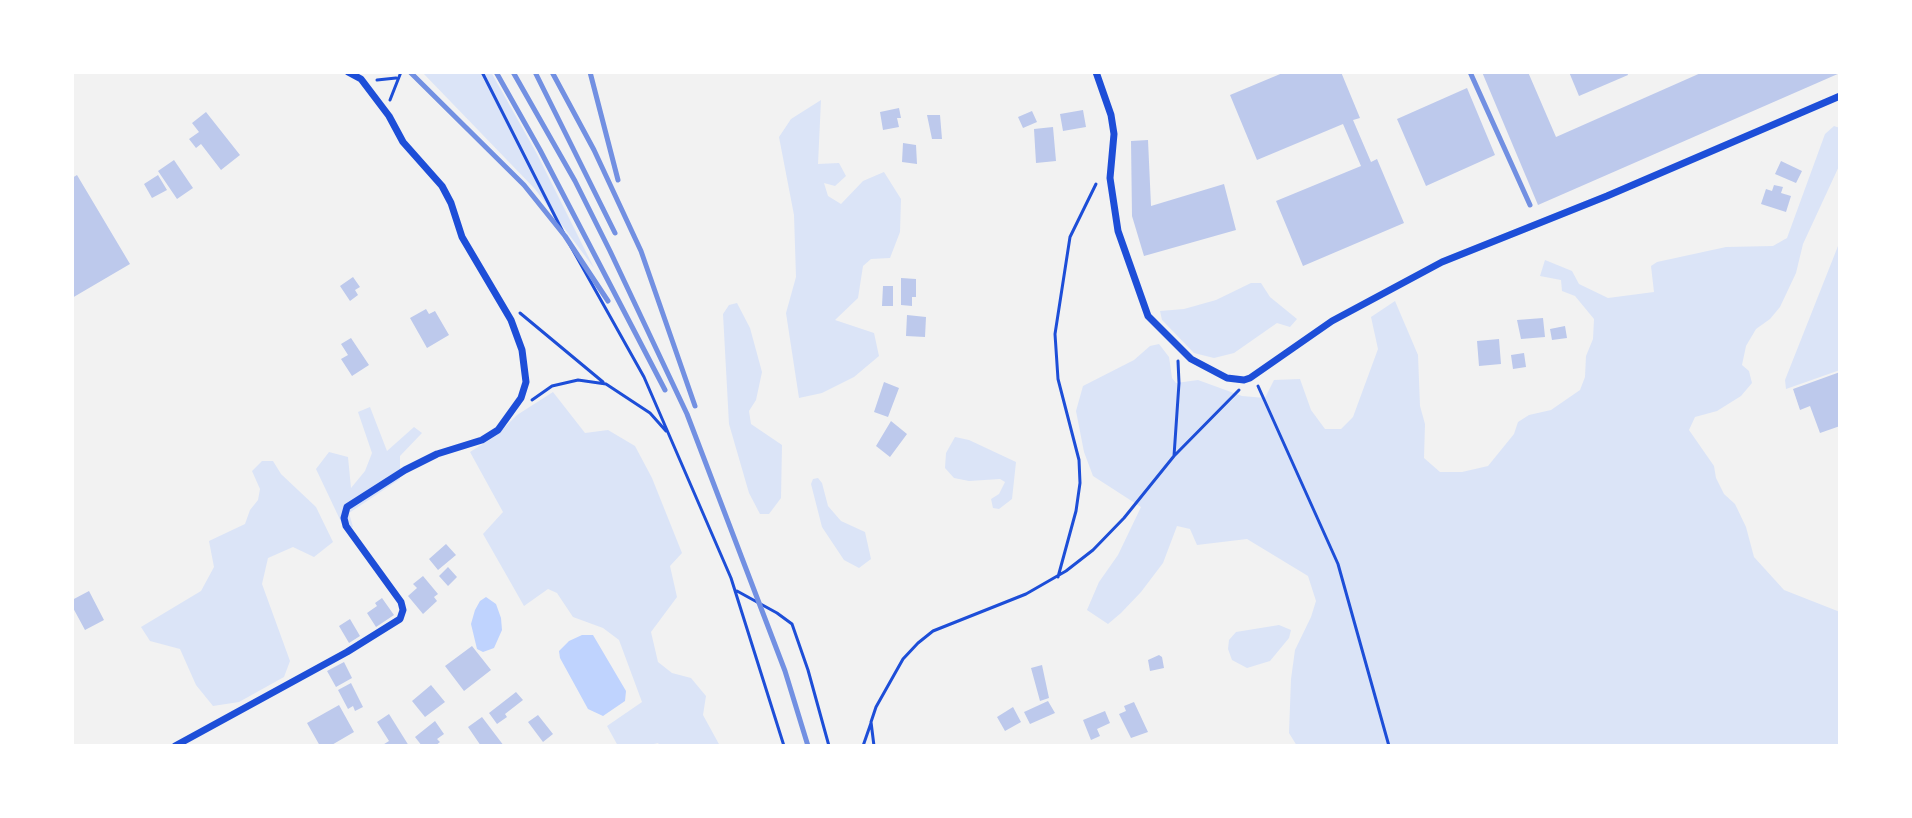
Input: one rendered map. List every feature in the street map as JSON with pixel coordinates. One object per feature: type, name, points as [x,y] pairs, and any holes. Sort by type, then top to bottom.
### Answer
[{"type":"street","points":[[175,746],[347,652],[400,619],[403,610],[401,602],[346,526],[344,518],[347,507],[437,454],[482,440],[498,430],[512,414],[526,382],[526,366],[511,320],[462,237],[442,186],[403,142],[389,116],[361,79],[348,72]]},
{"type":"street","points":[[1096,72],[1111,115],[1114,134],[1110,178],[1118,231],[1148,316],[1205,369],[1227,378],[1250,378],[1332,321],[1442,262],[1607,196],[1840,96]]},
{"type":"path","points":[[389,116],[396,78],[401,72]]},
{"type":"path","points":[[482,72],[565,236],[644,377],[735,590],[784,746]]},
{"type":"path","points":[[361,79],[396,78]]},
{"type":"path","points":[[1058,577],[1076,511],[1080,483],[1079,460],[1058,379],[1055,334],[1070,237],[1096,184]]},
{"type":"path","points":[[517,310],[606,384],[650,413],[669,434]]},
{"type":"path","points":[[1174,456],[1179,383],[1177,346]]},
{"type":"path","points":[[863,746],[885,690],[903,659],[925,637],[1026,594],[1058,577],[1093,550],[1124,518],[1174,456],[1250,378],[1261,388],[1338,564],[1389,746]]},
{"type":"path","points":[[512,414],[552,386],[578,380],[606,384]]},
{"type":"path","points":[[735,590],[792,624],[829,746]]},
{"type":"path","points":[[871,722],[874,746]]},
{"type":"shaded area","points":[[422,72],[491,72],[537,154],[594,268],[535,189]]},
{"type":"shaded area","points":[[821,100],[818,164],[839,163],[846,176],[835,186],[824,183],[828,196],[841,204],[863,181],[884,172],[901,199],[900,232],[890,258],[871,259],[863,266],[858,298],[835,320],[874,333],[879,356],[854,377],[822,393],[799,398],[786,313],[796,277],[794,215],[779,137],[791,119]]},
{"type":"shaded area","points":[[1834,126],[1840,128],[1840,164],[1803,244],[1796,273],[1780,307],[1756,329],[1746,346],[1742,365],[1749,371],[1752,383],[1741,396],[1717,411],[1695,417],[1689,430],[1714,466],[1724,494],[1735,504],[1746,527],[1754,557],[1784,590],[1840,612],[1840,746],[1297,746],[1289,733],[1291,679],[1295,650],[1316,601],[1308,576],[1247,539],[1197,545],[1190,529],[1177,526],[1163,563],[1121,613],[1108,624],[1087,610],[1141,507],[1093,476],[1084,452],[1076,411],[1083,386],[1134,360],[1150,346],[1159,344],[1169,357],[1172,378],[1176,383],[1198,380],[1242,396],[1265,398],[1274,380],[1300,379],[1311,410],[1325,429],[1341,429],[1353,417],[1378,349],[1371,317],[1395,301],[1418,355],[1420,406],[1425,424],[1424,458],[1440,472],[1462,472],[1488,466],[1514,434],[1518,422],[1529,415],[1551,410],[1580,390],[1585,377],[1594,319],[1575,296],[1562,291],[1561,280],[1540,276],[1545,260],[1572,271],[1579,284],[1608,298],[1654,292],[1651,266],[1657,262],[1726,247],[1773,246],[1787,238],[1825,134]]},
{"type":"shaded area","points":[[1840,241],[1840,370],[1786,389],[1785,380]]},
{"type":"shaded area","points":[[1251,283],[1261,283],[1270,297],[1297,319],[1290,327],[1277,323],[1234,353],[1214,358],[1194,353],[1162,320],[1160,311],[1184,309],[1216,300]]},
{"type":"shaded area","points":[[737,303],[750,328],[762,372],[756,400],[749,411],[751,424],[782,445],[781,498],[769,514],[760,514],[749,493],[729,424],[723,314],[729,305]]},
{"type":"shaded area","points":[[553,392],[585,433],[608,430],[635,446],[652,478],[682,553],[670,566],[677,597],[651,632],[658,662],[672,673],[691,678],[706,696],[703,715],[720,746],[660,746],[658,743],[618,746],[607,726],[642,702],[619,640],[603,628],[573,617],[557,593],[548,589],[524,606],[483,534],[503,512],[470,452],[497,435],[517,415]]},
{"type":"shaded area","points":[[370,407],[387,451],[414,427],[422,433],[400,456],[400,479],[349,513],[353,527],[344,528],[316,469],[329,452],[348,457],[351,488],[365,471],[372,453],[358,412]]},
{"type":"shaded area","points":[[955,437],[969,440],[1016,462],[1012,499],[999,509],[993,508],[991,499],[999,494],[1005,482],[1000,479],[969,481],[954,478],[945,468],[946,453]]},
{"type":"shaded area","points":[[262,461],[273,461],[281,474],[316,507],[333,542],[314,557],[293,547],[268,558],[262,584],[290,661],[284,677],[239,702],[213,706],[196,685],[180,649],[150,641],[141,627],[201,591],[214,567],[209,541],[245,524],[258,500],[260,489],[252,471]]},
{"type":"shaded area","points":[[818,478],[828,506],[841,521],[865,532],[871,559],[859,568],[844,560],[822,527],[811,484],[813,479]]},
{"type":"shaded area","points":[[1279,625],[1291,630],[1289,638],[1270,661],[1247,668],[1232,660],[1229,640],[1236,632]]},
{"type":"water","points":[[486,597],[496,604],[502,630],[494,648],[483,652],[477,649],[471,624],[480,601]]},
{"type":"water","points":[[582,635],[593,635],[626,691],[625,701],[603,716],[588,709],[560,658],[559,651],[569,641]]},
{"type":"building","points":[[1285,72],[1341,72],[1360,118],[1353,120],[1371,162],[1377,159],[1404,223],[1303,266],[1276,201],[1361,166],[1343,124],[1257,160],[1230,95]]},
{"type":"building","points":[[1482,72],[1528,72],[1556,137],[1703,72],[1840,73],[1538,205]]},
{"type":"building","points":[[1569,72],[1627,72],[1628,75],[1579,96]]},
{"type":"building","points":[[1467,88],[1495,155],[1426,186],[1397,119]]},
{"type":"building","points":[[899,108],[899,127],[883,130],[880,112]]},
{"type":"building","points":[[1083,110],[1086,127],[1063,131],[1060,114]]},
{"type":"building","points":[[1032,111],[1037,122],[1023,128],[1018,117]]},
{"type":"building","points":[[206,112],[240,155],[221,170],[201,144],[196,148],[189,139],[199,132],[192,123]]},
{"type":"building","points":[[927,115],[940,115],[942,139],[932,139]]},
{"type":"building","points":[[1053,127],[1056,161],[1036,163],[1034,129]]},
{"type":"building","points":[[1148,140],[1151,206],[1224,184],[1236,230],[1144,256],[1132,216],[1131,141]]},
{"type":"building","points":[[903,143],[916,145],[917,164],[902,162]]},
{"type":"building","points":[[174,160],[193,188],[177,199],[158,171]]},
{"type":"building","points":[[1781,161],[1802,171],[1796,183],[1775,174]]},
{"type":"building","points":[[77,175],[130,264],[72,298],[72,178]]},
{"type":"building","points":[[158,175],[167,190],[152,198],[144,184]]},
{"type":"building","points":[[1774,185],[1783,187],[1781,193],[1791,196],[1786,212],[1761,204],[1766,189],[1772,191]]},
{"type":"building","points":[[353,277],[360,287],[355,290],[358,295],[350,301],[340,286]]},
{"type":"building","points":[[901,278],[916,279],[916,297],[912,297],[912,306],[901,305]]},
{"type":"building","points":[[883,286],[893,286],[893,306],[882,306]]},
{"type":"building","points":[[426,309],[429,314],[435,311],[449,335],[427,348],[410,318]]},
{"type":"building","points":[[907,315],[926,317],[925,337],[906,336]]},
{"type":"building","points":[[1543,318],[1545,337],[1521,339],[1517,320]]},
{"type":"building","points":[[1565,326],[1567,338],[1552,340],[1550,329]]},
{"type":"building","points":[[351,338],[369,365],[352,376],[341,359],[348,355],[341,344]]},
{"type":"building","points":[[1499,339],[1501,364],[1479,366],[1477,341]]},
{"type":"building","points":[[1524,353],[1526,367],[1513,369],[1511,355]]},
{"type":"building","points":[[1840,372],[1840,426],[1820,433],[1810,406],[1800,410],[1793,389]]},
{"type":"building","points":[[884,382],[899,388],[888,417],[874,412]]},
{"type":"building","points":[[891,421],[907,434],[890,457],[876,446]]},
{"type":"building","points":[[446,544],[456,555],[438,570],[429,559]]},
{"type":"building","points":[[448,567],[457,577],[448,586],[439,576]]},
{"type":"building","points":[[423,576],[438,594],[434,597],[437,601],[423,614],[408,596],[417,588],[413,584]]},
{"type":"building","points":[[89,591],[104,620],[85,630],[72,600]]},
{"type":"building","points":[[382,598],[394,615],[376,627],[367,613]]},
{"type":"building","points":[[350,619],[360,636],[349,643],[339,626]]},
{"type":"building","points":[[472,646],[491,670],[464,691],[445,666]]},
{"type":"building","points":[[1159,655],[1164,668],[1150,671],[1148,660]]},
{"type":"building","points":[[344,662],[352,678],[336,687],[327,671]]},
{"type":"building","points":[[1042,665],[1049,698],[1040,701],[1031,668]]},
{"type":"building","points":[[351,683],[363,707],[355,711],[353,706],[348,709],[338,690]]},
{"type":"building","points":[[431,685],[445,702],[425,717],[412,701]]},
{"type":"building","points":[[516,692],[523,700],[497,724],[489,713]]},
{"type":"building","points":[[1048,701],[1055,713],[1030,724],[1024,712]]},
{"type":"building","points":[[1134,702],[1148,732],[1131,738],[1119,714],[1126,711],[1124,706]]},
{"type":"building","points":[[339,705],[354,732],[330,746],[320,746],[307,723]]},
{"type":"building","points":[[1013,707],[1021,722],[1005,731],[997,717]]},
{"type":"building","points":[[1105,711],[1110,723],[1097,729],[1100,736],[1091,740],[1083,720]]},
{"type":"building","points":[[389,714],[409,746],[381,746],[389,741],[377,722]]},
{"type":"building","points":[[538,715],[553,734],[543,742],[528,722]]},
{"type":"building","points":[[482,717],[504,746],[481,746],[468,727]]},
{"type":"building","points":[[435,721],[444,734],[437,739],[440,742],[435,746],[422,746],[415,737]]},
{"type":"railway","points":[[410,72],[524,185],[565,236],[608,301]]},
{"type":"railway","points":[[496,72],[665,390]]},
{"type":"railway","points":[[513,72],[575,181],[687,414],[785,671],[808,746]]},
{"type":"railway","points":[[535,72],[615,233]]},
{"type":"railway","points":[[552,72],[594,150],[641,251],[695,406]]},
{"type":"railway","points":[[590,72],[618,180]]},
{"type":"railway","points":[[1470,72],[1530,205]]}]
